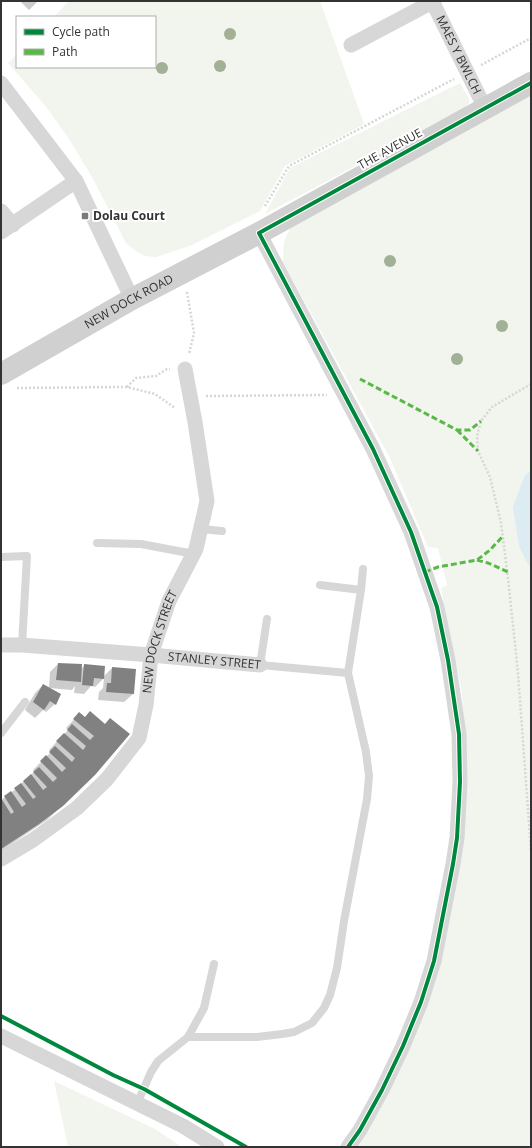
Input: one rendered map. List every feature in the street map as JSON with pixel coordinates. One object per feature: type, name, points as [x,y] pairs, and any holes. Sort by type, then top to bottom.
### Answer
[{"type":"main road","name":"THE AVENUE","points":[[264,230],[531,83]]},
{"type":"main road","name":"NEW DOCK ROAD","points":[[9,381],[132,298],[264,230]]},
{"type":"street","points":[[351,45],[433,1]]},
{"type":"street","name":"MAES Y BWLCH","points":[[433,1],[485,108]]},
{"type":"street","points":[[1,83],[76,181],[132,298]]},
{"type":"street","points":[[1,211],[7,228],[76,181]]},
{"type":"street","points":[[264,230],[341,390],[373,449],[412,532],[437,607],[448,660],[459,734],[460,782],[457,838],[434,961],[421,1002],[403,1046],[382,1090],[360,1130],[348,1147]]},
{"type":"street","name":"NEW DOCK STREET","points":[[1,859],[33,840],[78,808],[107,779],[139,738],[146,705],[151,655],[169,601],[196,549],[207,501],[195,422],[185,370]]},
{"type":"street","name":"STANLEY STREET","points":[[1,645],[22,645],[151,655],[260,666]]},
{"type":"street","points":[[1,1036],[183,1126],[217,1147]]},
{"type":"lane","points":[[201,529],[222,531]]},
{"type":"lane","points":[[96,543],[141,544],[194,554]]},
{"type":"lane","points":[[1,557],[26,556],[22,645]]},
{"type":"lane","points":[[188,1037],[257,1037],[294,1032],[312,1023],[324,1008],[330,995],[337,968],[344,921],[368,792],[369,776],[366,752],[348,674],[362,590],[363,569]]},
{"type":"lane","points":[[320,585],[362,590]]},
{"type":"lane","name":"STANLEY STREET","points":[[260,666],[267,619]]},
{"type":"lane","points":[[260,666],[348,674]]},
{"type":"lane","points":[[1,733],[25,702]]},
{"type":"lane","points":[[137,1104],[151,1072],[158,1061],[188,1037],[204,1008],[214,964]]},
{"type":"path","points":[[264,230],[260,214],[289,166],[531,38]]},
{"type":"path","points":[[127,387],[136,378],[156,376],[167,369],[185,370],[194,333],[187,294],[192,268]]},
{"type":"path","points":[[9,381],[127,387],[155,394],[195,422]]},
{"type":"path","points":[[531,384],[492,407],[481,421],[477,436],[478,451],[490,477],[501,523],[519,681],[531,851]]},
{"type":"path","points":[[190,397],[332,394],[341,390]]},
{"type":"shaded area","points":[[69,1],[320,1],[364,124],[285,166],[260,211],[192,245],[156,257],[145,256],[126,243],[92,177],[69,139],[47,108],[8,63],[16,55],[16,68],[156,68],[156,16],[55,16]]},
{"type":"shaded area","points":[[460,83],[469,99],[469,103],[464,108],[265,214],[290,168]]},
{"type":"shaded area","points":[[531,95],[531,470],[525,475],[526,561],[531,568],[531,1147],[356,1147],[414,1035],[466,779],[462,693],[441,588],[447,585],[438,548],[428,547],[390,458],[283,262],[284,242],[290,228]]},
{"type":"shaded area","points":[[531,470],[531,568],[519,546],[513,507],[525,475]]},
{"type":"shaded area","points":[[54,1081],[155,1129],[182,1147],[68,1147]]},
{"type":"building","points":[[58,663],[82,664],[81,682],[56,680]]},
{"type":"building","points":[[84,664],[105,666],[104,679],[94,678],[93,686],[82,685]]},
{"type":"building","points":[[112,667],[136,669],[134,694],[106,692],[107,683],[111,683]]},
{"type":"building","points":[[43,684],[61,694],[56,705],[50,701],[44,710],[33,702]]},
{"type":"building","points":[[90,711],[105,724],[110,718],[130,734],[95,775],[63,806],[1,849],[1,798],[11,814],[14,812],[4,796],[11,791],[22,807],[26,804],[14,788],[21,783],[33,799],[36,797],[23,781],[31,774],[43,790],[47,787],[33,772],[39,767],[53,782],[57,778],[40,761],[46,755],[62,772],[66,768],[49,752],[55,746],[72,762],[75,758],[56,741],[64,733],[83,750],[86,746],[67,730],[72,724],[90,740],[94,736],[73,719],[79,712],[85,717]]},
{"type":"marked path","points":[[360,379],[457,430],[470,430],[481,421]]},
{"type":"marked path","points":[[457,430],[478,451]]},
{"type":"marked path","points":[[425,572],[438,567],[477,560],[490,550],[503,536]]},
{"type":"marked path","points":[[477,560],[508,572]]},
{"type":"cycle path","points":[[348,1147],[360,1130],[382,1090],[403,1046],[421,1002],[434,961],[457,838],[460,782],[459,734],[448,660],[437,607],[411,532],[373,449],[259,233],[531,83]]},
{"type":"cycle path","points":[[1,1016],[113,1075],[144,1089],[246,1147]]},
{"type":"place","name":"Dolau Court","points":[[85,216]]}]
